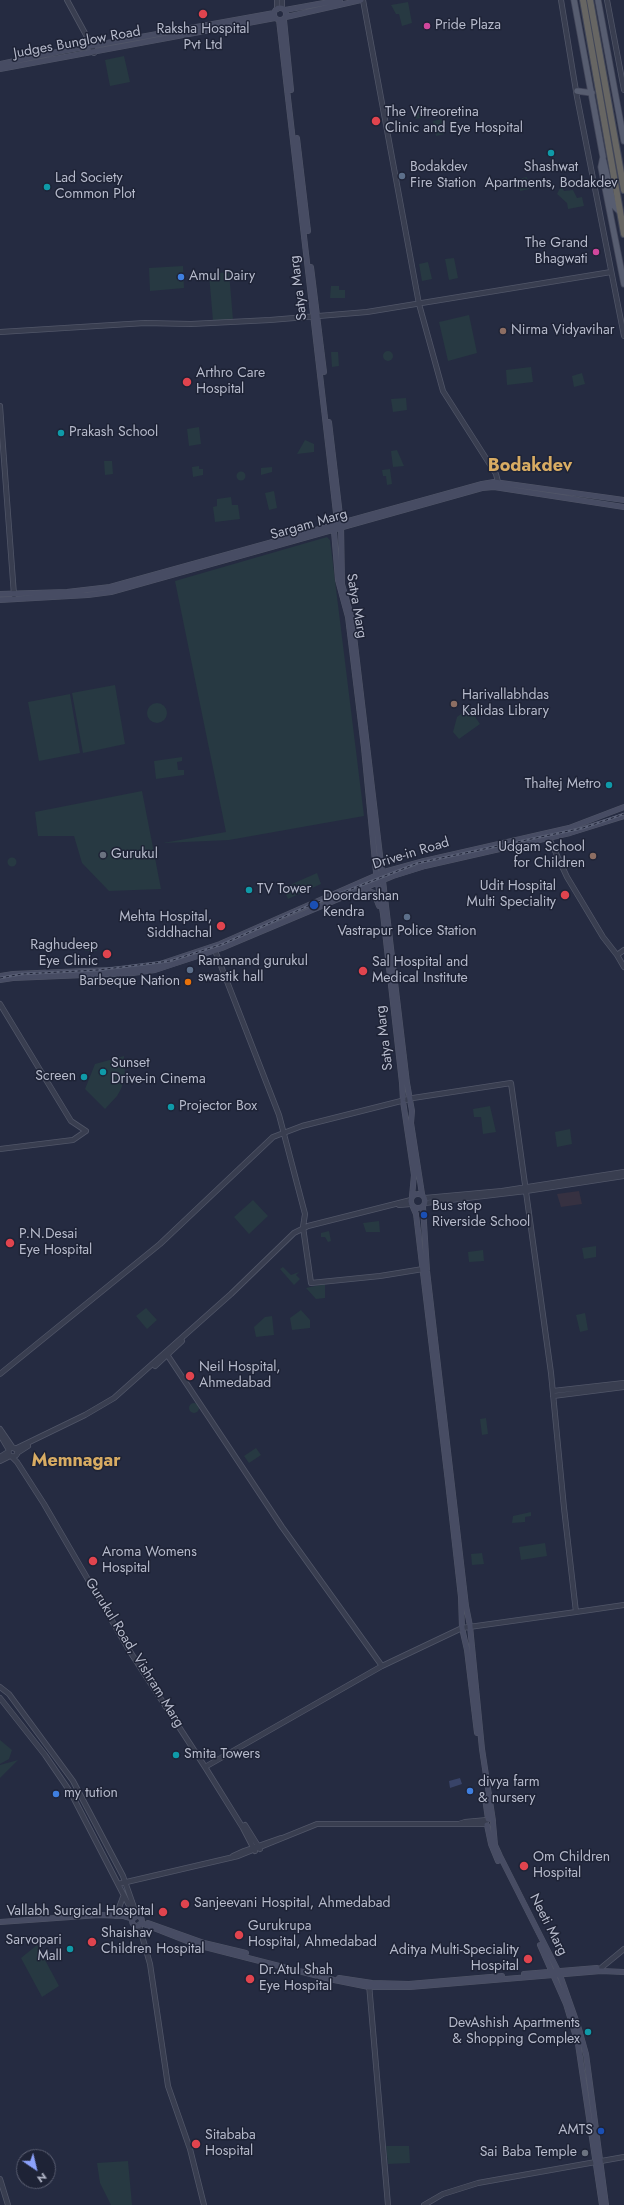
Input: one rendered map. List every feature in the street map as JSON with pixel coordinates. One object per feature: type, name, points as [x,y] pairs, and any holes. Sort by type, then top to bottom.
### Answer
[{"type":"highway","points":[[583,0],[624,234]]},
{"type":"highway","points":[[590,0],[624,190]]},
{"type":"main road","name":"Judges Bunglow Road","points":[[0,69],[94,53],[340,0]]},
{"type":"main road","name":"Judges Bunglow Road","points":[[0,64],[92,46],[362,0]]},
{"type":"main road","points":[[574,0],[603,157],[614,206],[619,211]]},
{"type":"main road","points":[[598,0],[624,141]]},
{"type":"main road","name":"Satya Marg","points":[[280,14],[340,527],[342,584],[352,619],[353,644],[376,875],[380,881],[410,1099],[413,1138],[424,1200],[422,1214],[428,1300]]},
{"type":"main road","points":[[577,91],[592,93]]},
{"type":"main road","points":[[603,157],[601,167],[624,284]]},
{"type":"main road","name":"Satya Marg","points":[[316,316],[336,513],[334,528],[338,580],[353,644],[382,873],[380,881],[383,914],[403,1102],[414,1176],[412,1202],[416,1214],[428,1300]]},
{"type":"main road","name":"Sargam Marg","points":[[499,485],[624,507]]},
{"type":"main road","name":"Sargam Marg","points":[[0,594],[14,596],[88,596],[111,592],[334,528],[482,488],[499,485],[624,500]]},
{"type":"main road","name":"Sargam Marg","points":[[0,600],[14,596]]},
{"type":"main road","name":"Drive-in Road","points":[[0,980],[13,978],[133,973],[155,970],[214,949],[380,881],[425,866],[548,836],[591,821],[624,807]]},
{"type":"main road","name":"Drive-in Road","points":[[0,976],[13,974],[133,969],[154,966],[214,949],[382,873],[424,860],[592,827],[624,816]]},
{"type":"main road","points":[[362,888],[374,893],[383,914]]},
{"type":"main road","points":[[412,1202],[417,1193],[424,1200]]},
{"type":"main road","points":[[412,1202],[424,1200]]},
{"type":"main road","points":[[428,1300],[466,1606],[470,1626],[489,1822]]},
{"type":"main road","points":[[428,1300],[461,1597],[462,1628],[467,1650],[489,1822],[495,1854],[557,1973],[580,2029],[586,2054],[606,2205]]},
{"type":"main road","points":[[0,1922],[116,1916],[134,1918],[141,1923],[204,1943],[369,1984],[409,1984],[624,1968]]},
{"type":"main road","points":[[134,1918],[134,1925],[141,1923]]},
{"type":"main road","points":[[0,1925],[134,1918]]},
{"type":"main road","points":[[603,1969],[624,1972]]},
{"type":"main road","points":[[599,2161],[602,2205]]},
{"type":"street","points":[[67,0],[92,46],[94,53]]},
{"type":"street","name":"Satya Marg","points":[[277,0],[280,14]]},
{"type":"street","name":"Satya Marg","points":[[280,14],[282,0]]},
{"type":"street","points":[[362,0],[419,304],[442,391],[496,474],[499,485]]},
{"type":"street","points":[[561,0],[624,336]]},
{"type":"street","points":[[607,0],[624,90]]},
{"type":"street","points":[[0,332],[145,323],[191,324],[316,316],[419,304],[611,272]]},
{"type":"street","points":[[0,406],[14,596]]},
{"type":"street","points":[[548,836],[567,877],[603,937],[624,967]]},
{"type":"street","points":[[214,949],[279,1115],[306,1214],[304,1229],[311,1282],[380,1276],[423,1269]]},
{"type":"street","points":[[617,956],[624,950]]},
{"type":"street","points":[[0,1004],[71,1121],[86,1131],[73,1140],[0,1149]]},
{"type":"street","points":[[0,1374],[128,1272],[273,1137],[283,1132],[410,1099],[510,1083],[526,1189],[553,1394],[576,1612]]},
{"type":"street","points":[[526,1189],[624,1172]]},
{"type":"street","points":[[424,1200],[526,1189],[624,1176]]},
{"type":"street","points":[[0,1457],[87,1417],[116,1400],[295,1235],[304,1229],[412,1202]]},
{"type":"street","points":[[166,1354],[282,1526],[382,1666]]},
{"type":"street","points":[[553,1394],[624,1383]]},
{"type":"street","points":[[553,1394],[624,1387]]},
{"type":"street","name":"Gurukul Road, Vishram Marg","points":[[0,1429],[17,1462],[44,1504],[129,1650],[207,1766],[259,1847]]},
{"type":"street","name":"Gurukul Road, Vishram Marg","points":[[0,1435],[12,1452]]},
{"type":"street","points":[[0,1461],[12,1452]]},
{"type":"street","points":[[207,1766],[382,1666],[462,1628],[624,1605]]},
{"type":"street","points":[[0,1687],[9,1694],[73,1781],[111,1851],[125,1881],[134,1918]]},
{"type":"street","points":[[0,1698],[72,1793],[134,1918]]},
{"type":"street","name":"Gurukul Road, Vishram Marg","points":[[207,1766],[254,1850]]},
{"type":"street","points":[[118,1884],[125,1881],[254,1850],[317,1824],[459,1824],[489,1822]]},
{"type":"street","points":[[116,1916],[123,1896]]},
{"type":"street","points":[[141,1923],[150,1964],[168,2086],[190,2149],[204,2205]]},
{"type":"street","points":[[603,1969],[624,1949]]},
{"type":"street","points":[[603,1969],[624,1953]]},
{"type":"street","points":[[369,1984],[388,2205]]},
{"type":"street","points":[[424,2205],[443,2194],[478,2183],[624,2157]]},
{"type":"street","points":[[0,2179],[8,2205]]},
{"type":"shaded area","points":[[408,2],[412,23],[402,26],[399,14],[396,14],[391,5]]},
{"type":"shaded area","points":[[124,56],[130,82],[110,86],[105,60]]},
{"type":"shaded area","points":[[425,112],[426,117],[415,119],[414,113]]},
{"type":"shaded area","points":[[442,119],[444,134],[436,136],[433,121]]},
{"type":"shaded area","points":[[527,177],[529,189],[520,191],[518,179]]},
{"type":"shaded area","points":[[561,186],[564,191],[573,190],[577,198],[582,197],[584,206],[568,209],[567,203],[557,194]]},
{"type":"shaded area","points":[[454,258],[458,278],[449,280],[445,259]]},
{"type":"shaded area","points":[[428,262],[432,279],[422,281],[419,264]]},
{"type":"shaded area","points":[[183,266],[184,288],[150,291],[149,268]]},
{"type":"shaded area","points":[[229,272],[233,320],[213,321],[209,274]]},
{"type":"shaded area","points":[[331,286],[339,286],[339,290],[345,290],[345,298],[330,298]]},
{"type":"shaded area","points":[[469,315],[477,353],[448,361],[439,322]]},
{"type":"shaded area","points":[[386,351],[390,351],[393,356],[390,361],[386,361],[383,358],[383,354]]},
{"type":"shaded area","points":[[331,352],[338,352],[339,366],[332,367]]},
{"type":"shaded area","points":[[531,367],[533,382],[507,385],[506,370]]},
{"type":"shaded area","points":[[582,373],[585,384],[574,387],[572,376]]},
{"type":"shaded area","points":[[406,398],[407,410],[393,412],[391,399]]},
{"type":"shaded area","points":[[199,427],[201,444],[189,446],[187,429]]},
{"type":"shaded area","points":[[305,440],[314,444],[314,452],[297,454]]},
{"type":"shaded area","points":[[397,450],[404,466],[393,467],[391,451]]},
{"type":"shaded area","points":[[104,461],[112,461],[113,474],[105,475]]},
{"type":"shaded area","points":[[199,466],[199,469],[203,469],[203,475],[193,477],[192,467]]},
{"type":"shaded area","points":[[272,467],[272,472],[261,475],[261,468]]},
{"type":"shaded area","points":[[390,469],[392,484],[387,485],[386,476],[383,476],[382,470]]},
{"type":"shaded area","points":[[241,471],[246,476],[241,481],[236,476]]},
{"type":"shaded area","points":[[274,491],[277,508],[269,510],[265,493]]},
{"type":"shaded area","points":[[231,497],[232,505],[238,505],[240,519],[215,522],[213,507],[217,506],[217,499]]},
{"type":"shaded area","points":[[327,537],[330,540],[364,816],[229,840],[163,843],[226,832],[175,581]]},
{"type":"shaded area","points":[[115,685],[125,744],[83,753],[72,693]]},
{"type":"shaded area","points":[[70,694],[80,753],[39,761],[28,702]]},
{"type":"shaded area","points":[[157,703],[164,706],[167,713],[164,720],[157,723],[150,720],[147,713],[150,706]]},
{"type":"shaded area","points":[[469,708],[480,724],[459,739],[453,732],[457,717]]},
{"type":"shaded area","points":[[182,757],[182,761],[177,762],[178,770],[184,770],[184,775],[156,779],[154,761]]},
{"type":"shaded area","points":[[142,791],[161,889],[109,891],[82,863],[74,836],[38,836],[35,812]]},
{"type":"shaded area","points":[[10,858],[14,858],[16,862],[14,866],[10,866],[8,864],[8,860]]},
{"type":"shaded area","points":[[317,873],[321,884],[288,899],[283,888]]},
{"type":"shaded area","points":[[96,945],[97,951],[85,951],[85,946]]},
{"type":"shaded area","points":[[124,1056],[125,1077],[121,1089],[117,1096],[105,1109],[85,1089],[95,1064]]},
{"type":"shaded area","points":[[490,1106],[496,1132],[483,1134],[481,1117],[474,1117],[473,1109]]},
{"type":"shaded area","points":[[570,1129],[572,1144],[557,1147],[555,1132]]},
{"type":"shaded area","points":[[579,1191],[582,1204],[561,1207],[557,1194]]},
{"type":"shaded area","points":[[253,1200],[268,1216],[249,1234],[234,1217]]},
{"type":"shaded area","points":[[379,1221],[380,1232],[366,1232],[363,1223]]},
{"type":"shaded area","points":[[329,1231],[331,1241],[328,1242],[325,1237],[321,1237],[321,1233]]},
{"type":"shaded area","points":[[596,1246],[596,1257],[584,1259],[582,1248]]},
{"type":"shaded area","points":[[483,1250],[484,1261],[469,1262],[468,1252]]},
{"type":"shaded area","points":[[283,1267],[291,1275],[299,1272],[296,1275],[300,1279],[294,1285],[280,1269]]},
{"type":"shaded area","points":[[325,1284],[325,1298],[316,1299],[306,1288]]},
{"type":"shaded area","points":[[146,1308],[157,1320],[147,1329],[136,1316]]},
{"type":"shaded area","points":[[301,1310],[310,1320],[310,1328],[292,1330],[290,1318]]},
{"type":"shaded area","points":[[585,1313],[588,1330],[580,1332],[576,1315]]},
{"type":"shaded area","points":[[272,1316],[274,1335],[256,1337],[254,1327],[265,1317]]},
{"type":"shaded area","points":[[194,1403],[199,1408],[194,1413],[189,1408]]},
{"type":"shaded area","points":[[486,1418],[488,1434],[482,1435],[480,1419]]},
{"type":"shaded area","points":[[256,1448],[261,1455],[249,1463],[244,1456]]},
{"type":"shaded area","points":[[531,1512],[531,1516],[525,1517],[525,1522],[512,1523],[513,1516]]},
{"type":"shaded area","points":[[545,1543],[547,1556],[521,1560],[519,1547]]},
{"type":"shaded area","points":[[482,1553],[484,1564],[472,1565],[471,1554]]},
{"type":"shaded area","points":[[0,1740],[12,1750],[9,1759],[0,1764]]},
{"type":"shaded area","points":[[18,1760],[0,1778],[0,1765]]},
{"type":"shaded area","name":"Shaishav Children Hospital","points":[[93,1936],[98,1946],[92,1949],[87,1939]]},
{"type":"shaded area","points":[[37,1945],[59,1986],[42,1997],[21,1958]]},
{"type":"shaded area","points":[[386,2146],[409,2146],[410,2163],[388,2164]]},
{"type":"shaded area","points":[[128,2161],[132,2205],[111,2205],[100,2183],[97,2163]]},
{"type":"water","points":[[460,1778],[462,1784],[450,1788],[449,1781]]},
{"type":"railway","points":[[0,978],[22,974],[98,970],[170,961],[223,944],[308,906],[418,863],[583,828],[624,814]]},
{"type":"place","name":"Raksha Hospital Pvt Ltd","points":[[203,14]]},
{"type":"place","name":"Pride Plaza","points":[[427,26]]},
{"type":"place","name":"The Vitreoretina Clinic and Eye Hospital","points":[[376,121]]},
{"type":"place","name":"Shashwat Apartments, Bodakdev","points":[[551,153]]},
{"type":"place","name":"Bodakdev Fire Station","points":[[402,176]]},
{"type":"place","name":"Lad Society Common Plot","points":[[47,187]]},
{"type":"place","name":"The Grand Bhagwati","points":[[596,252]]},
{"type":"place","name":"Amul Dairy","points":[[181,277]]},
{"type":"place","name":"Nirma Vidyavihar","points":[[503,331]]},
{"type":"place","name":"Arthro Care Hospital","points":[[187,382]]},
{"type":"place","name":"Prakash School","points":[[61,433]]},
{"type":"place","name":"Harivallabhdas Kalidas Library","points":[[454,704]]},
{"type":"place","name":"Thaltej Metro","points":[[609,785]]},
{"type":"place","name":"Gurukul","points":[[103,855]]},
{"type":"place","name":"Udgam School for Children","points":[[593,856]]},
{"type":"place","name":"TV Tower","points":[[249,890]]},
{"type":"place","name":"Udit Hospital Multi Speciality","points":[[565,895]]},
{"type":"place","name":"Doordarshan Kendra","points":[[314,905]]},
{"type":"place","name":"Vastrapur Police Station","points":[[407,917]]},
{"type":"place","name":"Mehta Hospital, Siddhachal","points":[[221,926]]},
{"type":"place","name":"Raghudeep Eye Clinic","points":[[107,954]]},
{"type":"place","name":"Ramanand gurukul swastik hall","points":[[190,970]]},
{"type":"place","name":"Sal Hospital and Medical Institute","points":[[363,971]]},
{"type":"place","name":"Barbeque Nation","points":[[188,982]]},
{"type":"place","name":"Sunset Drive-in Cinema","points":[[103,1072]]},
{"type":"place","name":"Screen","points":[[84,1077]]},
{"type":"place","name":"Projector Box","points":[[171,1107]]},
{"type":"place","name":"Bus stop Riverside School","points":[[424,1215]]},
{"type":"place","name":"P.N.Desai Eye Hospital","points":[[10,1243]]},
{"type":"place","name":"Neil Hospital, Ahmedabad","points":[[190,1376]]},
{"type":"place","name":"Aroma Womens Hospital","points":[[93,1561]]},
{"type":"place","name":"Smita Towers","points":[[176,1755]]},
{"type":"place","name":"divya farm & nursery","points":[[470,1791]]},
{"type":"place","name":"my tution","points":[[56,1794]]},
{"type":"place","name":"Om Children Hospital","points":[[524,1866]]},
{"type":"place","name":"Sanjeevani Hospital, Ahmedabad","points":[[185,1904]]},
{"type":"place","name":"Vallabh Surgical Hospital","points":[[163,1912]]},
{"type":"place","name":"Gurukrupa Hospital, Ahmedabad","points":[[239,1935]]},
{"type":"place","name":"Shaishav Children Hospital","points":[[92,1942]]},
{"type":"place","name":"Sarvopari Mall","points":[[70,1949]]},
{"type":"place","name":"Aditya Multi-Speciality Hospital","points":[[528,1959]]},
{"type":"place","name":"Dr.Atul Shah Eye Hospital","points":[[250,1979]]},
{"type":"place","name":"DevAshish Apartments & Shopping Complex","points":[[588,2032]]},
{"type":"place","name":"AMTS","points":[[601,2131]]},
{"type":"place","name":"Sitababa Hospital","points":[[196,2144]]},
{"type":"place","name":"Sai Baba Temple","points":[[585,2153]]},
{"type":"district","name":"Bodakdev","points":[[530,467]]},
{"type":"district","name":"Memnagar","points":[[76,1462]]}]
